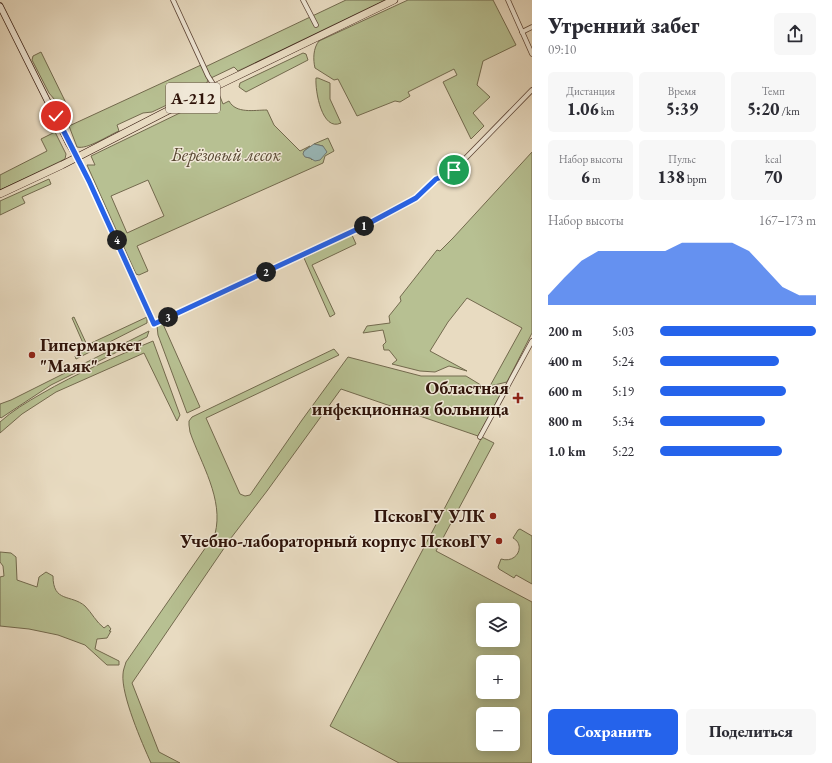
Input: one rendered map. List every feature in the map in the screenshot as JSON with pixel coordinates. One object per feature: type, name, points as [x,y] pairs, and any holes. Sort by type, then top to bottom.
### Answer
[{"type":"highway","name":"А-212","points":[[0,194],[394,0]]},
{"type":"main road","points":[[0,6],[69,144],[77,156]]},
{"type":"street","points":[[173,0],[208,76],[215,87]]},
{"type":"street","points":[[303,0],[316,25]]},
{"type":"street","points":[[508,0],[532,54]]},
{"type":"street","points":[[522,32],[532,27]]},
{"type":"street","points":[[77,156],[111,227],[154,324],[362,227],[416,198],[436,179],[448,175],[454,170],[532,90]]},
{"type":"street","points":[[480,437],[532,341]]},
{"type":"green space","points":[[346,0],[385,0],[238,71],[234,67],[211,78],[205,67]]},
{"type":"green space","points":[[408,0],[493,0],[516,45],[483,61],[477,85],[490,97],[473,113],[484,126],[471,139],[443,82],[457,75],[454,69],[408,92],[410,96],[400,102],[395,101],[357,116],[338,79],[334,80],[315,68],[314,54],[319,41]]},
{"type":"green space","points":[[41,52],[66,103],[60,106],[49,93],[32,60],[33,56]]},
{"type":"green space","points":[[303,53],[306,54],[308,60],[246,92],[239,87],[240,83]]},
{"type":"green space","points":[[201,65],[208,80],[205,87],[152,112],[143,113],[117,125],[119,131],[98,142],[77,147],[69,126]]},
{"type":"green space","points":[[316,78],[330,83],[330,99],[341,123],[334,124],[329,122],[324,116],[318,100]]},
{"type":"green space","name":"Берёзовый лесок","points":[[219,94],[223,104],[229,101],[236,108],[241,110],[267,110],[274,125],[300,151],[310,146],[304,151],[306,157],[312,160],[323,146],[314,144],[328,138],[334,151],[325,156],[323,163],[137,246],[148,271],[139,275],[136,274],[87,165],[95,165],[91,156]],"holes":[[[148,180],[164,216],[127,233],[111,196]]]},
{"type":"green space","points":[[55,132],[66,154],[65,159],[0,190],[0,175],[47,151],[41,139]]},
{"type":"green space","points":[[532,152],[532,333],[507,382],[490,386],[522,328],[467,298],[448,322],[430,351],[467,371],[449,366],[435,372],[420,371],[392,364],[397,360],[389,350],[384,350],[383,345],[386,342],[383,330],[363,333],[367,326],[390,323],[389,316],[401,301],[400,297],[437,250],[440,251],[453,238]]},
{"type":"green space","points":[[49,179],[51,184],[22,197],[25,203],[0,215],[0,201]]},
{"type":"green space","points":[[352,235],[356,244],[312,265],[335,314],[330,317],[304,258]]},
{"type":"green space","points":[[74,317],[87,345],[147,317],[147,323],[76,359],[75,356],[86,350],[72,318]]},
{"type":"green space","points":[[163,324],[200,407],[187,413],[158,335],[157,326]]},
{"type":"green space","points":[[149,331],[147,337],[51,385],[1,418],[0,417],[0,404],[11,400]]},
{"type":"green space","points":[[153,341],[180,415],[177,421],[144,353],[56,392],[22,414],[0,433],[0,422],[30,400],[82,372]]},
{"type":"green space","points":[[334,349],[339,355],[206,418],[240,494],[245,496],[250,495],[348,357],[421,376],[466,376],[489,390],[505,386],[478,436],[341,389],[231,538],[132,683],[159,752],[180,763],[151,763],[138,732],[125,694],[123,674],[126,662],[215,534],[217,521],[214,495],[190,432],[189,421],[192,417]]},
{"type":"green space","points":[[482,437],[494,443],[436,551],[532,602],[532,763],[399,763],[330,726]]},
{"type":"green space","points":[[520,529],[532,536],[532,584],[516,575],[514,578],[498,567],[501,559],[511,559],[518,553],[519,545],[513,538]]},
{"type":"green space","points":[[0,552],[11,553],[16,557],[17,580],[37,587],[39,577],[46,572],[53,576],[54,585],[59,594],[80,602],[104,628],[108,625],[111,629],[109,631],[111,631],[107,638],[97,639],[95,649],[119,661],[119,665],[107,665],[85,645],[58,635],[29,629],[0,626],[0,577],[4,576],[3,566],[0,562]]},
{"type":"water","points":[[314,144],[323,146],[327,152],[320,160],[315,161],[305,157],[303,154],[304,151]]},
{"type":"place","name":"Гипермаркет \"Маяк\"","points":[[32,355]]},
{"type":"place","name":"Областная инфекционная больница","points":[[518,398]]},
{"type":"place","name":"ПсковГУ УЛК","points":[[493,516]]},
{"type":"place","name":"Учебно-лабораторный корпус ПсковГУ","points":[[499,541]]},
{"type":"route","points":[[56,116],[108,220],[154,324],[362,227],[416,198],[436,179],[448,175],[454,170]]}]
